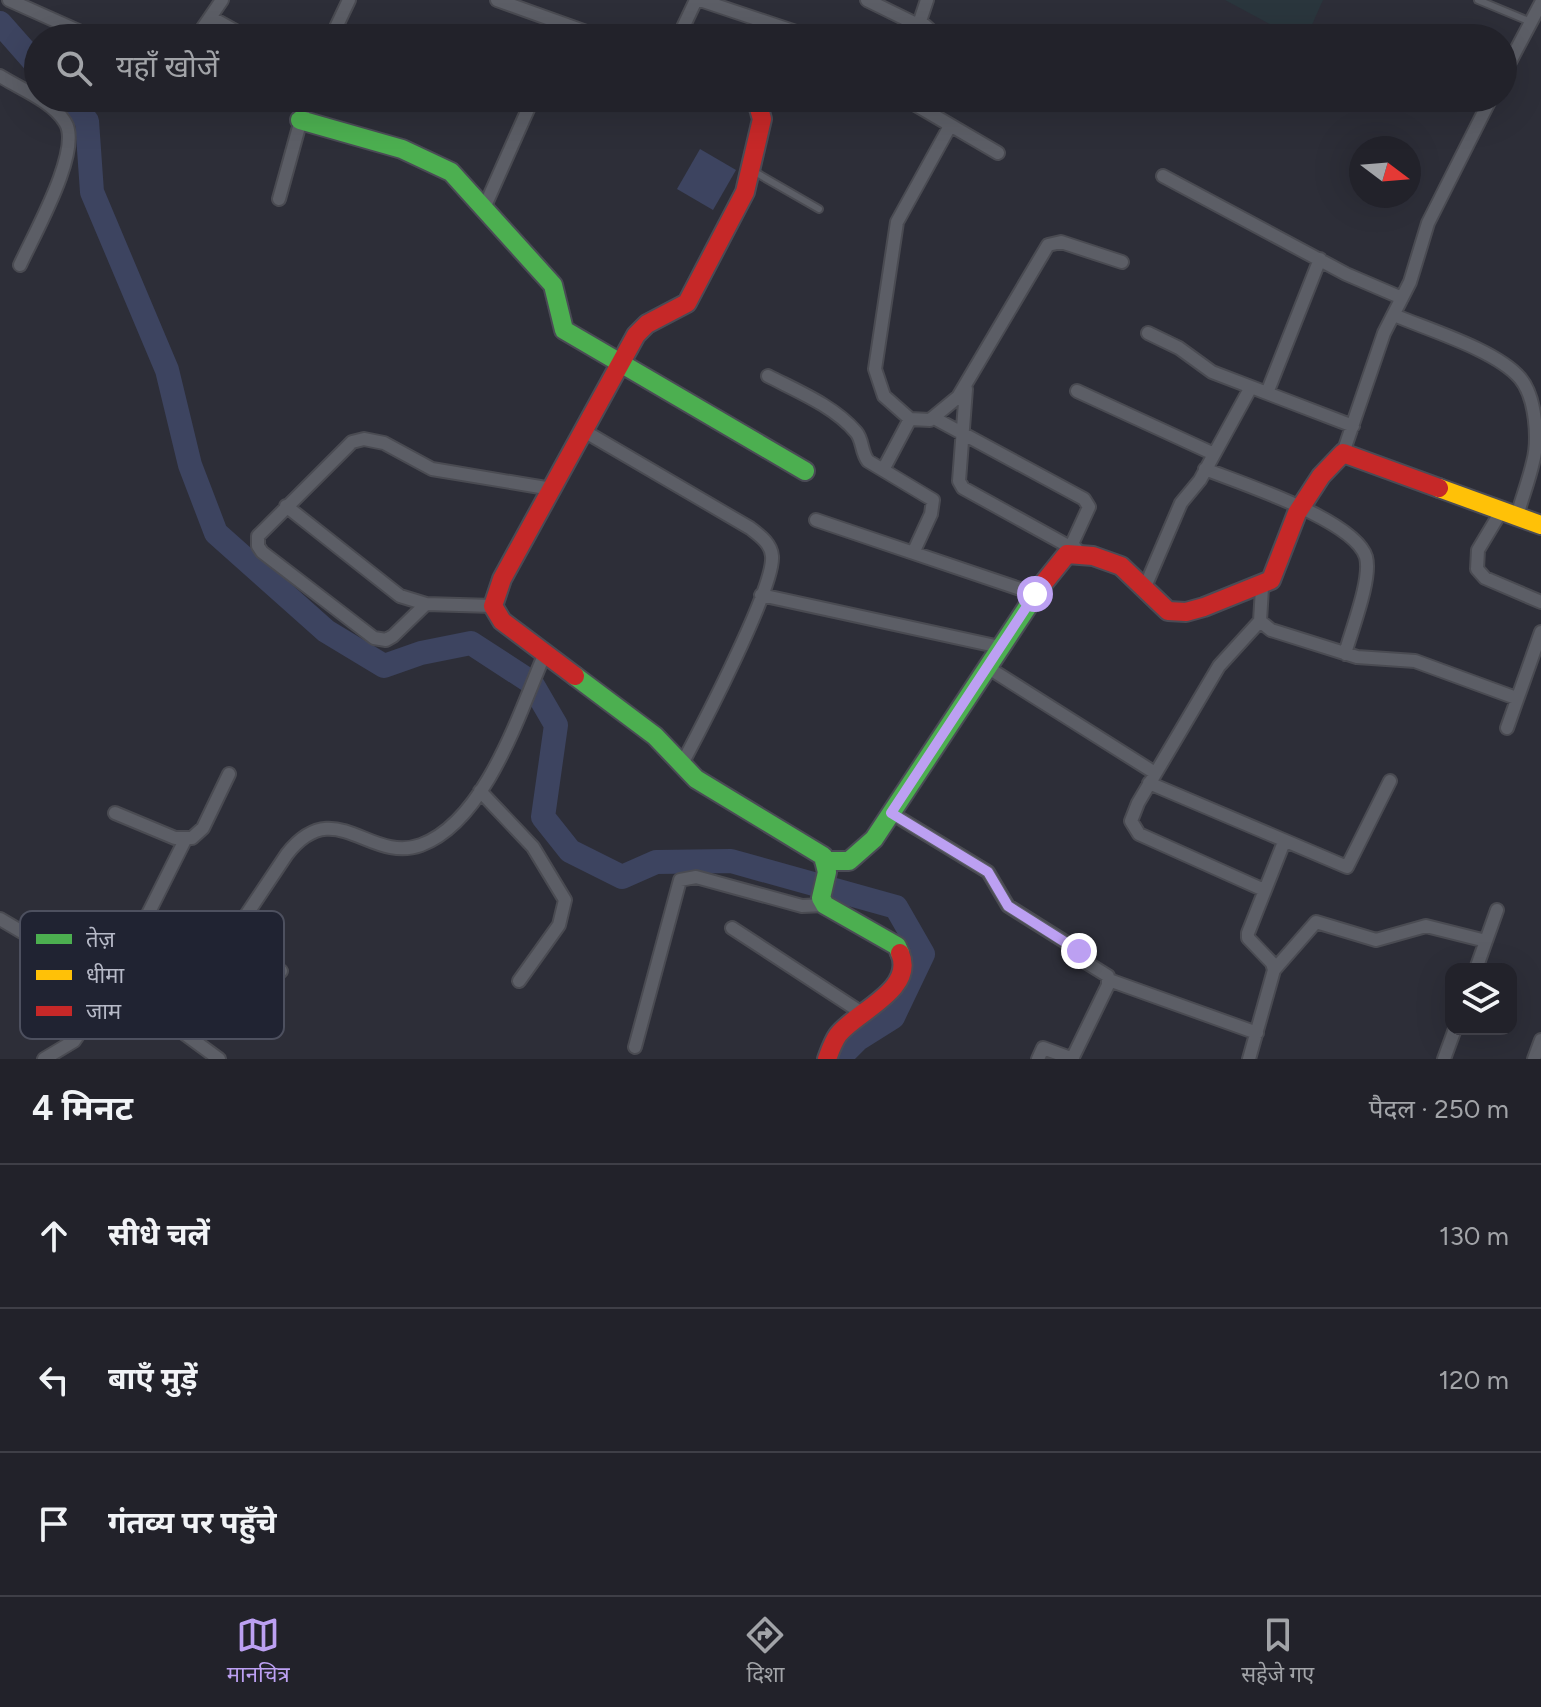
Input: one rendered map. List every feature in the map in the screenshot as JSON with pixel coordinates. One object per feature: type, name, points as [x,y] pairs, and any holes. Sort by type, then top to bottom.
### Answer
[{"type":"street","points":[[9,0],[63,24]]},
{"type":"street","points":[[207,24],[222,0]]},
{"type":"street","points":[[338,24],[349,0]]},
{"type":"street","points":[[497,0],[562,24]]},
{"type":"street","points":[[685,24],[698,0],[771,24]]},
{"type":"street","points":[[867,0],[916,24]]},
{"type":"street","points":[[922,24],[920,15],[927,0]]},
{"type":"street","points":[[1517,50],[1537,14]]},
{"type":"street","points":[[212,18],[223,24]]},
{"type":"street","points":[[0,76],[24,91]]},
{"type":"street","points":[[20,265],[69,154],[70,132],[55,112]]},
{"type":"street","points":[[279,199],[303,112]]},
{"type":"street","points":[[485,206],[527,112]]},
{"type":"street","points":[[760,112],[762,119],[745,192],[687,303],[675,314],[641,327],[502,579],[493,606],[502,621],[655,736],[696,779],[823,856],[826,866],[823,901]]},
{"type":"street","points":[[927,112],[998,153]]},
{"type":"street","points":[[966,385],[959,481],[963,488],[1079,552],[1121,566],[1145,587],[1156,604],[1179,614],[1262,588],[1271,580],[1293,521],[1343,453],[1428,223],[1484,112]]},
{"type":"street","points":[[300,120],[402,149],[451,172],[485,206],[553,285],[564,330],[805,471]]},
{"type":"street","points":[[950,126],[897,222],[875,369],[884,396],[910,419],[934,418],[1061,483],[1084,499],[1089,507],[1072,544],[1079,552]]},
{"type":"street","points":[[1163,176],[1320,259],[1402,298]]},
{"type":"street","points":[[934,418],[958,397],[966,385],[1048,245],[1061,242],[1122,262]]},
{"type":"street","points":[[1267,393],[1320,259]]},
{"type":"street","points":[[1394,315],[1471,348],[1518,375],[1526,388],[1538,429],[1534,461],[1509,513],[1478,550],[1477,569],[1485,578],[1541,602]]},
{"type":"street","points":[[1148,333],[1179,348],[1212,372],[1353,426]]},
{"type":"street","points":[[768,376],[807,396],[846,423],[859,436],[863,454],[933,500],[931,514],[914,551]]},
{"type":"street","points":[[1145,587],[1181,503],[1205,469],[1251,387]]},
{"type":"street","points":[[1077,391],[1214,454]]},
{"type":"street","points":[[883,470],[910,419]]},
{"type":"street","points":[[584,431],[761,536],[772,556],[761,595],[713,706],[682,764]]},
{"type":"street","points":[[426,604],[386,640],[368,635],[258,546],[261,532],[352,442],[364,439],[384,443],[432,469],[552,489]]},
{"type":"street","points":[[1343,453],[1541,525]]},
{"type":"street","points":[[1205,469],[1303,507],[1349,536],[1366,557],[1365,578],[1345,654]]},
{"type":"street","points":[[286,506],[400,596],[426,604],[493,606]]},
{"type":"street","points":[[816,520],[1035,594]]},
{"type":"street","points":[[826,866],[849,861],[874,839],[1055,565],[1067,554],[1079,552]]},
{"type":"street","points":[[1262,588],[1260,621],[1219,666],[1152,778],[1131,821],[1139,834],[1264,890]]},
{"type":"street","points":[[761,595],[1000,647]]},
{"type":"street","points":[[1260,621],[1271,630],[1345,654],[1415,661],[1516,698]]},
{"type":"street","points":[[1507,728],[1541,632]]},
{"type":"street","points":[[249,911],[287,854],[307,833],[339,829],[399,848],[421,845],[446,828],[480,791],[505,750],[545,653]]},
{"type":"street","points":[[987,667],[1152,778],[1284,842],[1347,867],[1390,781]]},
{"type":"street","points":[[150,911],[185,840],[203,828],[229,774]]},
{"type":"street","points":[[480,791],[533,847],[565,900],[559,925],[519,981]]},
{"type":"street","points":[[115,813],[185,840]]},
{"type":"street","points":[[891,813],[988,872],[1008,906],[1075,948],[1087,963],[1104,973],[1109,980],[1257,1033]]},
{"type":"street","points":[[1274,970],[1272,963],[1248,938],[1250,922],[1284,842]]},
{"type":"street","points":[[635,1047],[680,880],[696,877],[802,906],[823,901],[897,946],[904,955],[903,965],[890,990],[865,1015],[838,1035],[827,1059]]},
{"type":"street","points":[[1478,963],[1497,910]]},
{"type":"street","points":[[0,919],[20,931]]},
{"type":"street","points":[[1249,1059],[1274,970],[1316,922],[1376,940],[1426,926],[1486,941]]},
{"type":"street","points":[[732,928],[865,1015]]},
{"type":"street","points":[[1038,1059],[1043,1048],[1073,1059],[1109,980]]},
{"type":"street","points":[[1444,1059],[1453,1035]]},
{"type":"street","points":[[44,1059],[75,1039]]},
{"type":"street","points":[[194,1039],[219,1059]]},
{"type":"street","points":[[1534,1059],[1541,1040]]},
{"type":"lane","points":[[1478,0],[1537,14]]},
{"type":"lane","points":[[750,170],[819,209]]},
{"type":"shaded area","points":[[1225,0],[1323,0],[1312,24],[1270,24]]},
{"type":"water","points":[[700,149],[736,170],[713,210],[677,189]]},
{"type":"waterway","points":[[0,23],[24,50]]},
{"type":"waterway","points":[[79,112],[87,121],[92,192],[167,370],[190,465],[216,533],[326,631],[384,666],[421,653],[471,643],[531,682],[556,725],[543,817],[570,851],[622,877],[656,862],[731,861],[896,907],[923,954],[893,1017],[858,1039],[838,1059]]},
{"type":"traffic: fast","points":[[300,120],[402,149],[451,172],[553,285],[564,330],[805,471]]},
{"type":"traffic: fast","points":[[824,861],[849,861],[874,839],[1042,585]]},
{"type":"traffic: fast","points":[[575,676],[655,736],[696,779],[823,856],[827,872],[821,898],[825,905],[897,946],[900,953]]},
{"type":"traffic: slow","points":[[1439,488],[1541,525]]},
{"type":"traffic: jam","points":[[575,676],[502,621],[493,606],[502,579],[636,335],[647,324],[687,303],[745,192],[762,119],[760,112]]},
{"type":"traffic: jam","points":[[1042,585],[1067,554],[1093,556],[1121,566],[1168,611],[1186,612],[1271,580],[1297,513],[1321,476],[1343,453],[1439,488]]},
{"type":"traffic: jam","points":[[827,1059],[838,1035],[846,1026],[892,989],[903,966],[900,953]]},
{"type":"route","points":[[1035,594],[891,813],[988,872],[1008,906],[1016,913],[1079,951]]}]
